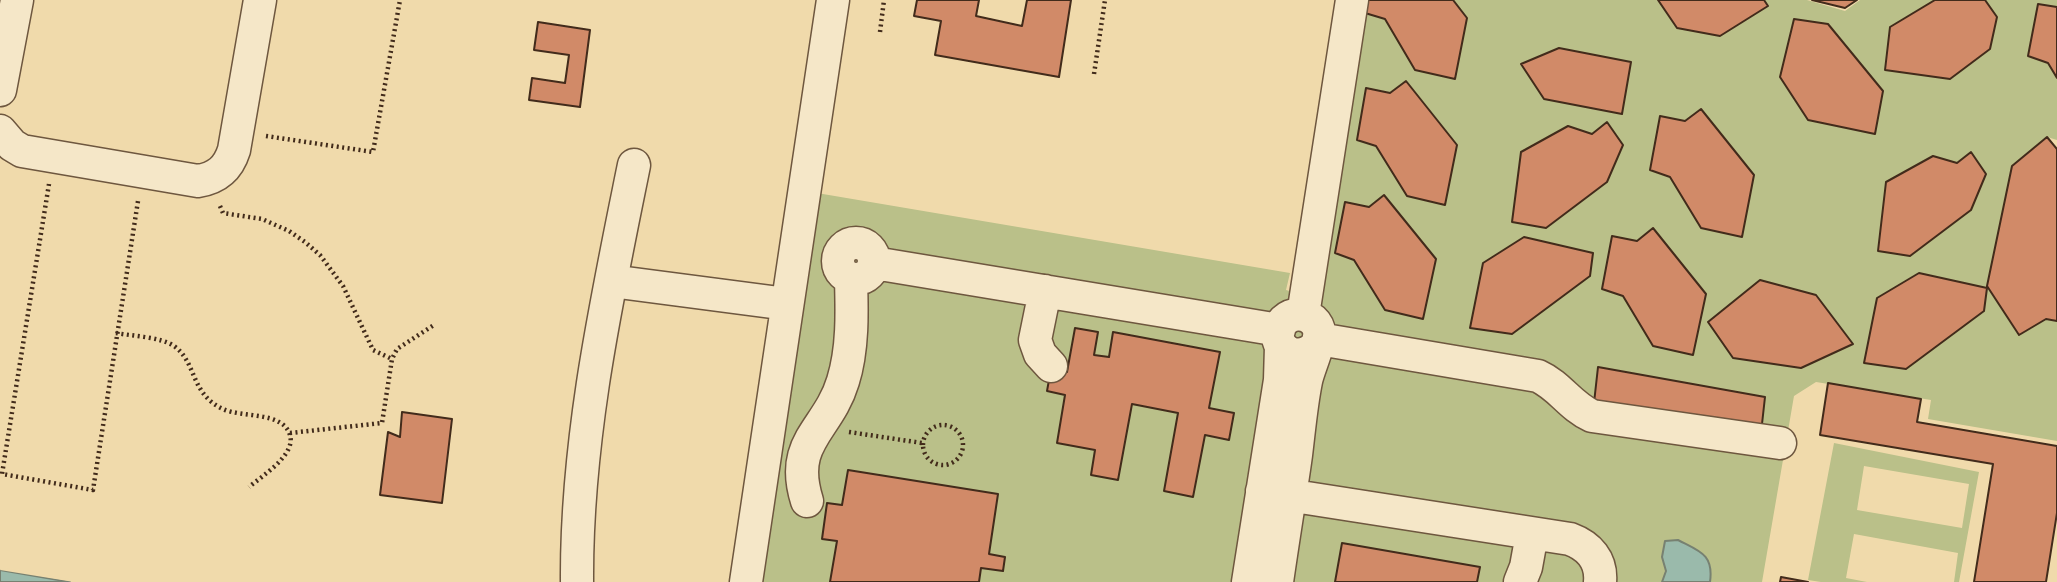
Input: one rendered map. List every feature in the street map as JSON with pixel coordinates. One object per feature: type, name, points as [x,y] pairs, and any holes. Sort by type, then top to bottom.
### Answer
[{"type":"street","points":[[0,90],[17,0]]},
{"type":"street","points":[[0,131],[12,145],[22,151],[198,181],[218,175],[231,159],[238,132],[260,0]]},
{"type":"street","points":[[746,582],[833,0]]},
{"type":"street","points":[[1248,582],[1276,493],[1306,381],[1300,335],[1352,0]]},
{"type":"street","points":[[577,582],[578,507],[583,451],[611,281],[635,165]]},
{"type":"street","points":[[807,500],[802,483],[806,446],[836,397],[846,369],[862,271],[1045,291],[1538,376],[1557,387],[1581,411],[1592,416],[1780,443]]},
{"type":"street","points":[[611,281],[787,304]]},
{"type":"street","points":[[1045,291],[1035,340],[1040,354],[1051,366]]},
{"type":"street","points":[[1276,493],[1570,540],[1591,551],[1598,562],[1600,582]]},
{"type":"street","points":[[1276,493],[1277,582]]},
{"type":"street","points":[[1520,582],[1526,567],[1532,534]]},
{"type":"path","points":[[238,132],[373,152],[400,0]]},
{"type":"path","points":[[880,32],[884,0]]},
{"type":"path","points":[[1094,74],[1105,0]]},
{"type":"path","points":[[53,156],[2,474],[93,490],[142,172]]},
{"type":"path","points":[[208,179],[223,213],[276,224],[320,255],[343,286],[373,350],[391,359]]},
{"type":"path","points":[[290,433],[382,423],[391,359],[397,349],[433,325]]},
{"type":"path","points":[[116,333],[169,343],[181,353],[197,385],[213,403],[224,410],[278,421],[285,425],[290,433],[287,454],[249,487]]},
{"type":"path","points":[[938,425],[955,428],[964,442],[959,458],[944,466],[928,459],[923,452],[922,443],[930,428],[938,425]]},
{"type":"path","points":[[817,428],[922,443]]},
{"type":"green space","points":[[1453,0],[1658,0],[1677,28],[1720,36],[1768,6],[1764,0],[1807,0],[1845,11],[1860,0],[1935,0],[1890,27],[1885,70],[1950,79],[1990,49],[1997,17],[1985,0],[2057,0],[2057,7],[2038,4],[2028,56],[2048,63],[2057,78],[2057,140],[2047,137],[2012,166],[1987,286],[2018,335],[2046,319],[2057,321],[2057,441],[1928,419],[1931,400],[1816,382],[1794,396],[1762,582],[756,582],[817,193],[1290,273],[1286,290],[1318,299],[1365,13],[1385,19],[1455,78],[1467,18]],"holes":[[[1794,19],[1829,24],[1883,91],[1875,133],[1808,120],[1780,77]],[[1559,48],[1631,62],[1622,114],[1544,99],[1521,64]],[[1406,81],[1457,145],[1445,205],[1407,196],[1376,146],[1357,139],[1366,89],[1390,93]],[[1701,109],[1754,175],[1742,236],[1701,228],[1670,177],[1650,170],[1685,121]],[[1607,122],[1623,145],[1607,182],[1546,228],[1513,222],[1521,152],[1568,126],[1592,134]],[[1971,152],[1986,174],[1971,210],[1910,256],[1878,251],[1886,182],[1932,156],[1957,163]],[[1384,195],[1435,259],[1423,319],[1385,310],[1354,260],[1335,253],[1345,203],[1369,207]],[[1653,228],[1706,294],[1693,355],[1653,346],[1623,296],[1612,236],[1637,241]],[[1525,237],[1593,253],[1590,276],[1512,334],[1470,328],[1483,263]],[[1919,273],[1987,288],[1984,311],[1906,369],[1865,363],[1877,298]],[[1760,280],[1816,295],[1853,344],[1801,368],[1733,358],[1709,322]]]},
{"type":"green space","points":[[1834,443],[1979,472],[1959,582],[1954,582],[1958,553],[1854,534],[1846,578],[1867,582],[1808,580]],"holes":[[[1864,466],[1969,484],[1962,528],[1857,510]]]},
{"type":"shaded area","points":[[1678,540],[1707,559],[1710,565],[1710,582],[1662,582],[1666,571],[1662,557],[1665,541]]},
{"type":"shaded area","points":[[0,570],[70,582],[0,582]]},
{"type":"pier","points":[[1,567],[71,579],[74,582],[0,570]]},
{"type":"building","points":[[917,0],[979,0],[976,16],[1022,26],[1027,0],[1071,0],[1059,77],[935,55],[941,21],[914,16]]},
{"type":"building","points":[[1367,0],[1453,0],[1467,18],[1455,79],[1415,70],[1385,19],[1365,13]]},
{"type":"building","points":[[1658,0],[1764,0],[1768,6],[1720,36],[1677,28]]},
{"type":"building","points":[[1812,0],[1857,0],[1845,8]]},
{"type":"building","points":[[1935,0],[1985,0],[1997,17],[1990,49],[1950,79],[1885,70],[1890,27]]},
{"type":"building","points":[[2038,4],[2057,7],[2057,78],[2048,63],[2028,56]]},
{"type":"building","points":[[1794,19],[1828,24],[1883,91],[1875,134],[1808,120],[1780,77]]},
{"type":"building","points":[[538,22],[590,30],[580,107],[529,100],[532,78],[565,83],[569,55],[534,50]]},
{"type":"building","points":[[1559,48],[1631,62],[1622,114],[1544,99],[1521,64]]},
{"type":"building","points":[[1406,81],[1457,145],[1445,205],[1407,196],[1376,146],[1357,140],[1366,88],[1390,93]]},
{"type":"building","points":[[1701,109],[1754,175],[1742,237],[1701,228],[1670,177],[1650,170],[1660,116],[1685,121]]},
{"type":"building","points":[[1607,122],[1623,145],[1607,182],[1546,228],[1512,222],[1521,152],[1568,126],[1592,134]]},
{"type":"building","points":[[2047,137],[2057,149],[2057,321],[2046,319],[2019,335],[1987,286],[2012,166]]},
{"type":"building","points":[[1971,152],[1986,174],[1971,210],[1910,256],[1878,251],[1886,182],[1933,156],[1957,163]]},
{"type":"building","points":[[1384,195],[1436,259],[1423,319],[1385,310],[1354,260],[1335,253],[1345,202],[1369,207]]},
{"type":"building","points":[[1653,228],[1706,294],[1693,355],[1653,346],[1623,296],[1602,289],[1612,236],[1637,241]]},
{"type":"building","points":[[1524,237],[1593,253],[1590,276],[1512,334],[1470,328],[1483,263]]},
{"type":"building","points":[[1919,273],[1987,288],[1984,311],[1906,369],[1864,363],[1877,298]]},
{"type":"building","points":[[1760,280],[1816,295],[1853,344],[1801,368],[1733,358],[1708,322]]},
{"type":"building","points":[[1075,328],[1098,332],[1094,355],[1109,357],[1113,332],[1220,352],[1209,408],[1234,413],[1229,440],[1205,435],[1193,497],[1164,491],[1178,413],[1132,404],[1118,480],[1091,475],[1095,450],[1057,443],[1065,395],[1047,391],[1051,369],[1067,372]]},
{"type":"building","points":[[1598,367],[1765,397],[1761,433],[1594,403]]},
{"type":"building","points":[[1828,383],[1921,399],[1917,422],[2057,446],[2057,513],[2046,582],[1974,582],[1993,464],[1820,435]]},
{"type":"building","points":[[402,412],[452,419],[442,503],[380,495],[388,432],[400,437]]},
{"type":"building","points":[[848,470],[998,494],[989,554],[1005,557],[1003,571],[981,568],[979,582],[830,582],[837,541],[822,539],[827,503],[842,505]]},
{"type":"building","points":[[1342,543],[1480,567],[1477,582],[1335,582]]},
{"type":"building","points":[[1781,577],[1808,582],[1780,582]]}]
